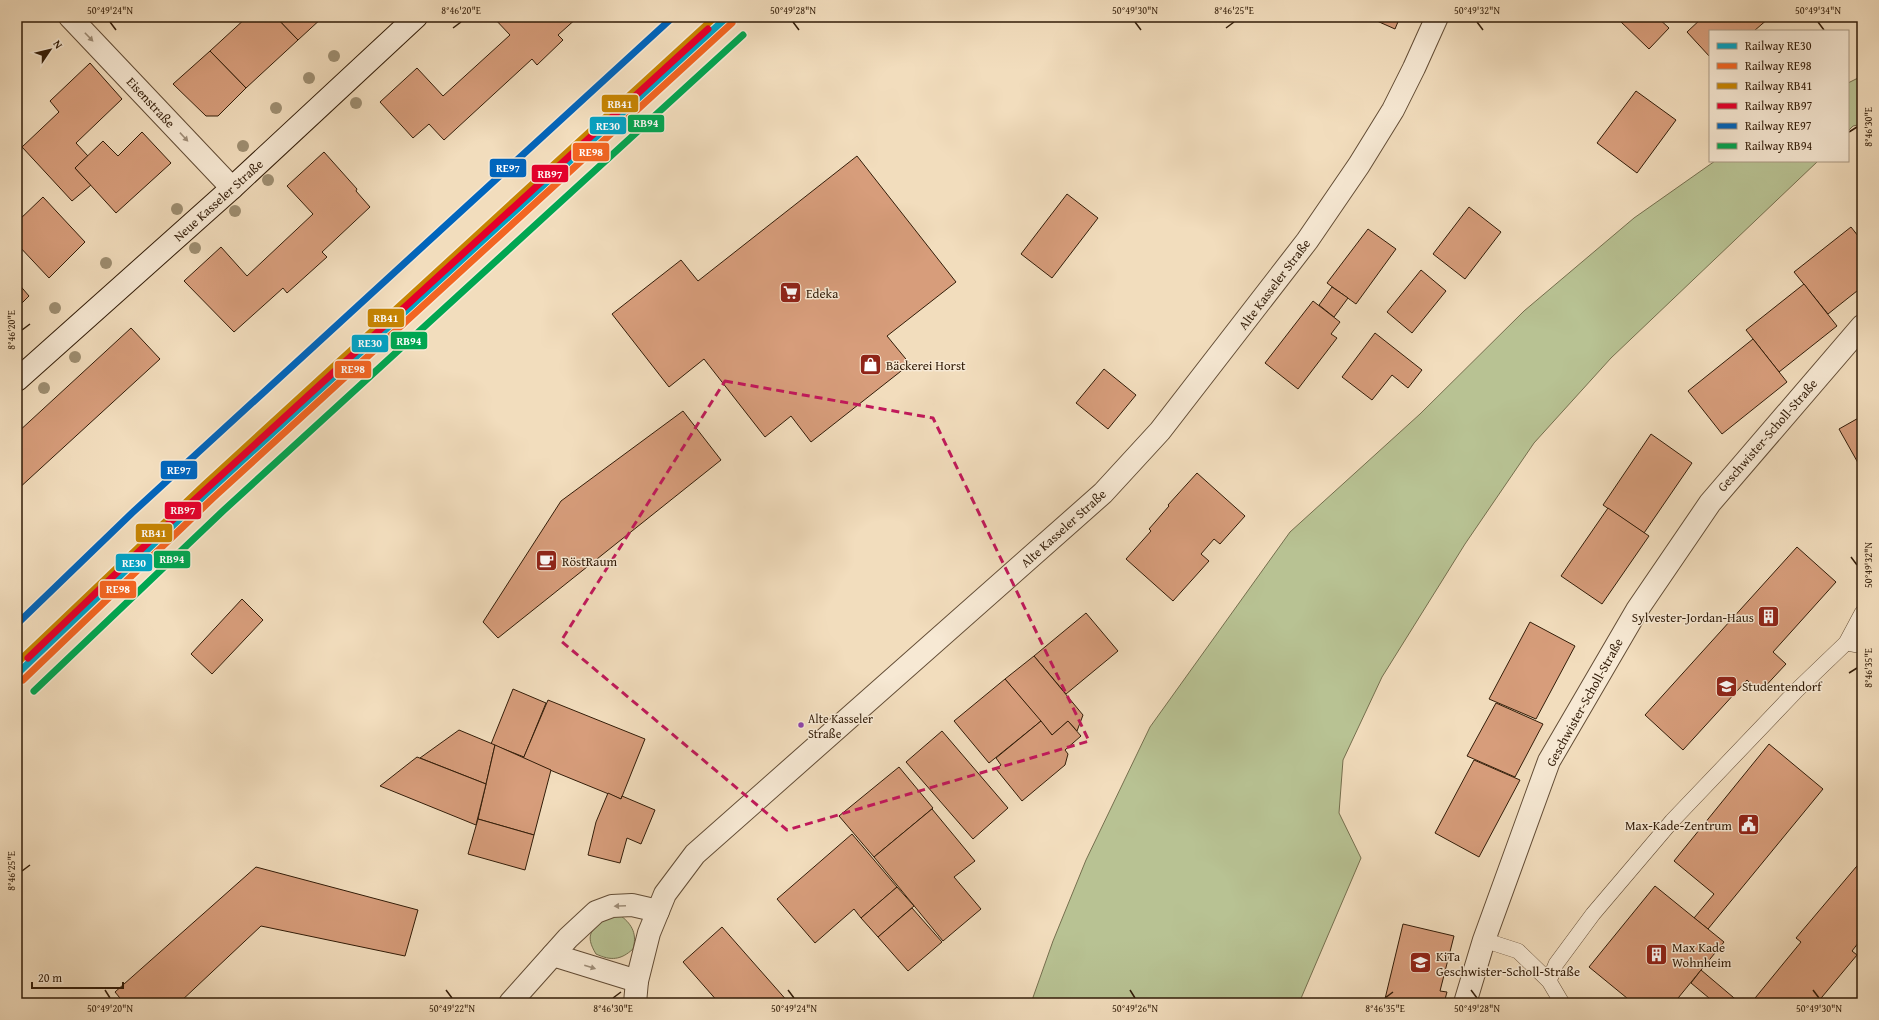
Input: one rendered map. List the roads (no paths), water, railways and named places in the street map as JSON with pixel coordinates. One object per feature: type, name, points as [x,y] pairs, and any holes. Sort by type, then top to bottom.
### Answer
[{"type":"street","name":"Eisenstraße","points":[[70,17],[232,188]]},
{"type":"street","name":"Neue Kasseler Straße","points":[[17,380],[232,188],[416,17]]},
{"type":"street","name":"Alte Kasseler Straße","points":[[635,1003],[637,982],[649,933],[665,894],[695,854],[1097,498],[1160,431],[1307,240],[1359,165],[1393,110],[1437,17]]},
{"type":"street","name":"Geschwister-Scholl-Straße","points":[[1465,1003],[1484,940],[1549,762],[1636,610],[1710,502],[1862,326]]},
{"type":"street","points":[[510,1003],[581,924],[596,912],[612,906],[632,905],[658,911]]},
{"type":"street","points":[[553,955],[637,982]]},
{"type":"lane","points":[[1549,981],[1556,964],[1592,914],[1672,820],[1797,690],[1846,643],[1862,613]]},
{"type":"lane","points":[[1846,643],[1862,646]]},
{"type":"lane","points":[[1484,940],[1518,951],[1549,981],[1562,1003]]},
{"type":"rail line","name":"RE97","points":[[17,624],[132,513],[673,17]]},
{"type":"rail line","name":"RB41","points":[[17,663],[203,486],[715,17]]},
{"type":"rail line","name":"RE30","points":[[17,674],[208,492],[727,17]]},
{"type":"rail line","name":"RE98","points":[[23,680],[213,498],[732,23]]},
{"type":"rail line","name":"RB97","points":[[28,658],[154,537],[708,29]]},
{"type":"rail line","name":"RB94","points":[[34,691],[224,510],[743,35]]},
{"type":"place","name":"Edeka","points":[[790,293]]},
{"type":"place","name":"Bäckerei Horst","points":[[871,365]]},
{"type":"place","name":"RöstRaum","points":[[547,561]]},
{"type":"place","name":"Sylvester-Jordan-Haus","points":[[1769,617]]},
{"type":"place","name":"Studentendorf","points":[[1727,686]]},
{"type":"place","name":"Alte Kasseler Straße","points":[[801,725]]},
{"type":"place","name":"Max-Kade-Zentrum","points":[[1748,825]]},
{"type":"place","name":"Max Kade Wohnheim","points":[[1656,954]]},
{"type":"place","name":"KiTa Geschwister-Scholl-Straße","points":[[1420,963]]}]
